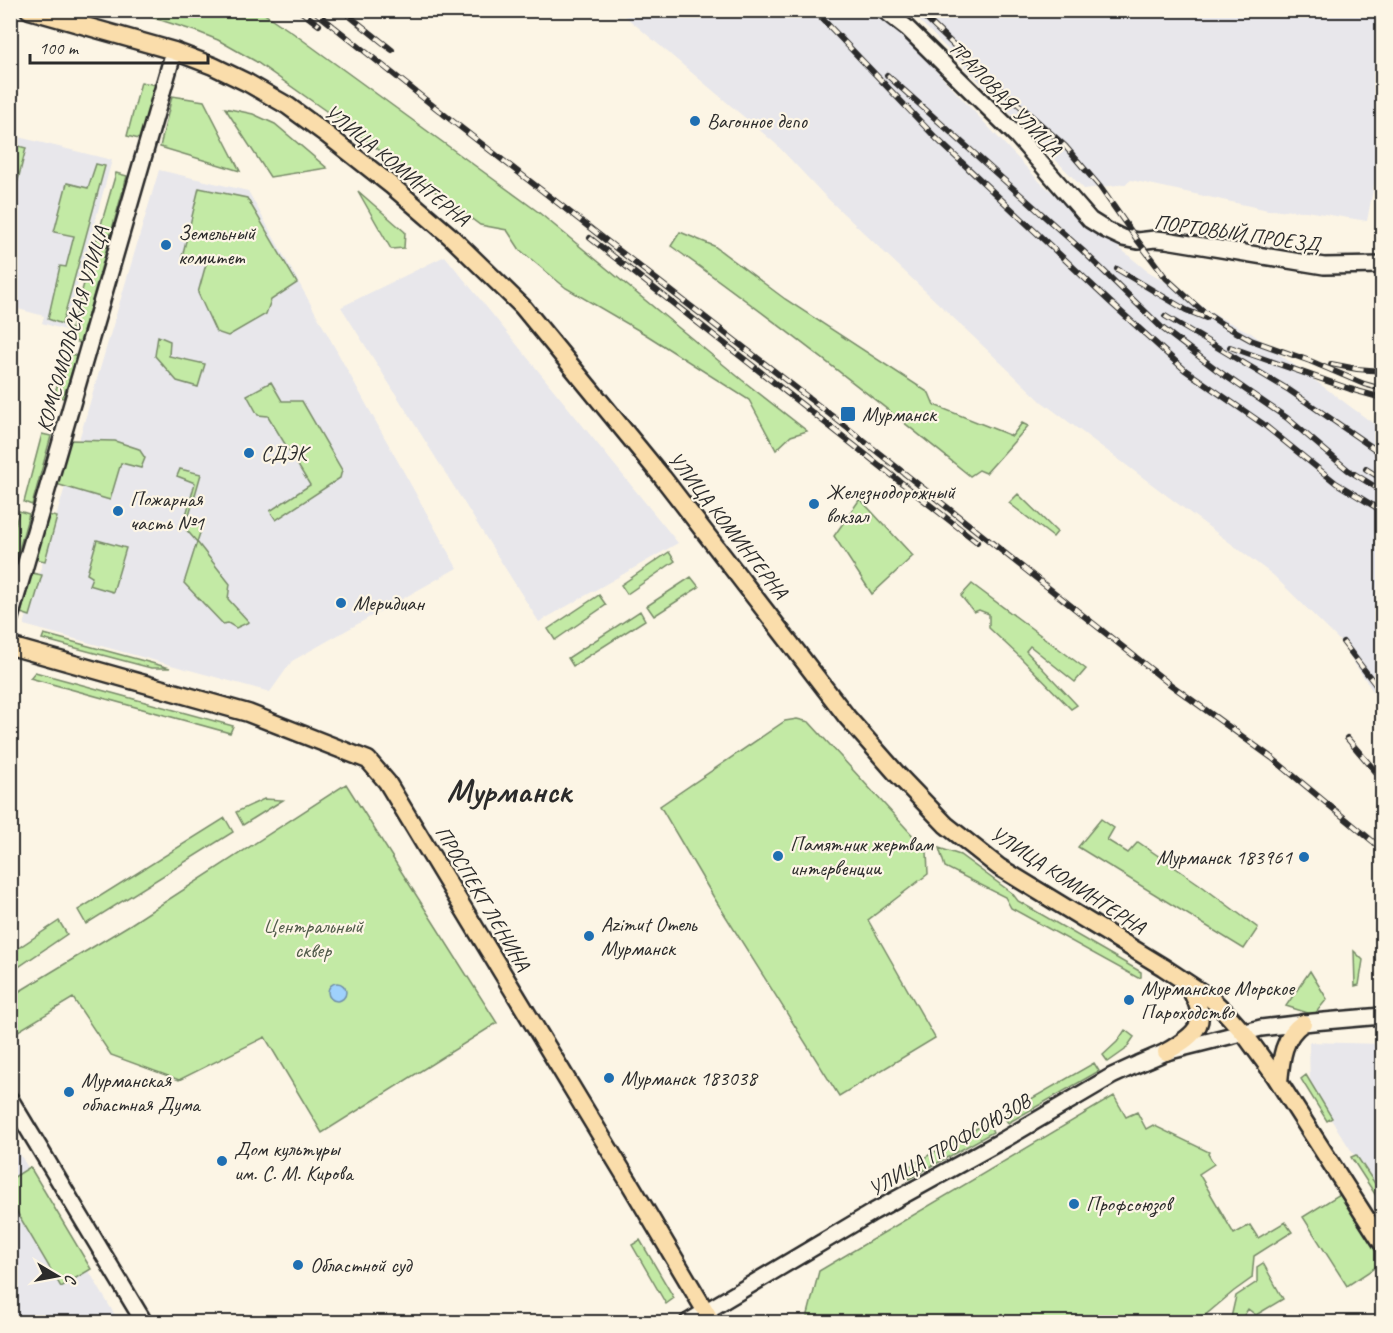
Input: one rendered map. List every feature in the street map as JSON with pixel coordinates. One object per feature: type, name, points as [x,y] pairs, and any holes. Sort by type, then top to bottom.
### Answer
[{"type":"main road","name":"УЛИЦА КОМИНТЕРНА","points":[[28,10],[174,51],[222,71],[288,106],[392,186],[450,236],[522,306],[663,478],[847,717],[946,825],[999,867],[1210,998],[1243,1032],[1279,1082],[1383,1243]]},
{"type":"main road","name":"ПРОСПЕКТ ЛЕНИНА","points":[[10,646],[259,717],[368,760],[392,791],[709,1317]]},
{"type":"main road","points":[[1166,1052],[1189,1038],[1199,1024],[1199,1008],[1186,983]]},
{"type":"main road","points":[[1279,1082],[1287,1041],[1295,1028],[1303,1023]]},
{"type":"street","name":"ТРАЛОВАЯ УЛИЦА","points":[[884,10],[907,28],[1017,136],[1090,220]]},
{"type":"street","name":"КОМСОМОЛЬСКАЯ УЛИЦА","points":[[10,618],[174,51]]},
{"type":"street","name":"ПОРТОВЫЙ ПРОЕЗД","points":[[1090,220],[1123,238],[1138,241],[1166,240],[1302,264],[1383,265]]},
{"type":"street","points":[[1243,1032],[1303,1023],[1383,1016]]},
{"type":"street","name":"УЛИЦА ПРОФСОЮЗОВ","points":[[688,1323],[709,1317],[873,1212],[1005,1139],[1112,1076],[1166,1052],[1243,1032]]},
{"type":"street","points":[[10,1099],[144,1323]]},
{"type":"shaded area","points":[[866,10],[882,13],[1040,182],[1146,270],[1217,316],[1251,333],[1382,430],[1382,705],[1340,641],[1273,575],[1042,402],[825,196],[776,144],[619,11]]},
{"type":"shaded area","points":[[907,11],[1382,11],[1382,143],[1367,221],[1306,211],[1268,210],[1131,180],[1126,184],[1084,189],[914,15]]},
{"type":"shaded area","points":[[10,135],[112,160],[65,330],[42,323],[44,316],[11,307]]},
{"type":"shaded area","points":[[159,170],[248,191],[457,568],[292,661],[270,692],[24,625]]},
{"type":"shaded area","points":[[445,256],[678,543],[539,622],[341,307]]},
{"type":"shaded area","points":[[1309,1042],[1382,1044],[1382,1198],[1310,1087]]},
{"type":"shaded area","points":[[11,1139],[119,1322],[11,1322]]},
{"type":"green space","points":[[132,11],[260,11],[537,211],[807,431],[791,436],[776,450],[749,400],[645,334],[566,288],[520,250],[507,230],[480,225],[255,61],[218,40]]},
{"type":"green space","points":[[141,82],[157,85],[143,140],[127,136]]},
{"type":"green space","points":[[172,96],[204,101],[240,171],[160,147]]},
{"type":"green space","points":[[225,108],[253,114],[275,124],[327,168],[270,177]]},
{"type":"green space","points":[[10,144],[26,148],[11,208]]},
{"type":"green space","points":[[96,164],[105,166],[62,324],[48,319],[60,266],[66,267],[74,236],[54,232],[67,183],[88,188]]},
{"type":"green space","points":[[116,173],[127,176],[80,343],[68,339]]},
{"type":"green space","points":[[199,188],[247,198],[297,283],[271,300],[266,314],[228,336],[216,332],[198,293],[206,264],[182,257]]},
{"type":"green space","points":[[358,191],[405,232],[404,248],[391,249]]},
{"type":"green space","points":[[680,232],[714,246],[785,299],[929,393],[934,405],[1012,436],[1022,423],[1028,426],[986,473],[979,470],[970,476],[822,358],[671,246]]},
{"type":"green space","points":[[158,336],[170,341],[169,356],[205,364],[198,387],[177,381],[155,356]]},
{"type":"green space","points":[[68,353],[77,356],[63,398],[54,395]]},
{"type":"green space","points":[[271,382],[282,401],[302,401],[342,470],[340,478],[276,520],[270,511],[310,485],[268,416],[258,415],[247,395]]},
{"type":"green space","points":[[42,434],[51,436],[32,505],[24,502]]},
{"type":"green space","points":[[70,440],[115,441],[139,449],[145,458],[141,468],[121,463],[110,500],[56,484]]},
{"type":"green space","points":[[180,469],[201,474],[189,516],[203,524],[197,542],[183,526],[195,483],[177,476]]},
{"type":"green space","points":[[1018,494],[1057,532],[1053,537],[1009,503]]},
{"type":"green space","points":[[860,499],[913,556],[872,594],[834,536]]},
{"type":"green space","points":[[19,511],[29,514],[11,578],[11,541]]},
{"type":"green space","points":[[48,515],[57,517],[45,561],[35,559]]},
{"type":"green space","points":[[97,540],[126,548],[113,592],[89,585],[92,577],[87,574]]},
{"type":"green space","points":[[197,542],[230,584],[228,599],[249,622],[236,628],[228,623],[223,624],[184,583]]},
{"type":"green space","points":[[669,552],[675,561],[627,594],[621,585]]},
{"type":"green space","points":[[32,573],[42,575],[30,616],[21,613]]},
{"type":"green space","points":[[691,577],[699,587],[654,616],[647,606]]},
{"type":"green space","points":[[972,584],[1086,669],[1075,682],[1030,646],[1026,651],[1077,705],[1071,709],[989,628],[989,614],[979,610],[974,612],[961,596]]},
{"type":"green space","points":[[599,595],[606,605],[555,640],[548,629]]},
{"type":"green space","points":[[640,611],[645,620],[573,666],[568,658]]},
{"type":"green space","points":[[44,634],[170,668],[151,668],[42,639]]},
{"type":"green space","points":[[35,672],[233,726],[230,733],[30,678]]},
{"type":"green space","points":[[797,719],[809,722],[927,851],[928,874],[868,920],[935,1038],[839,1096],[713,896],[660,806],[785,721]]},
{"type":"green space","name":"Центральный сквер","points":[[346,784],[497,1023],[322,1133],[265,1037],[179,1080],[111,1055],[73,998],[15,1033],[11,1025],[10,997],[131,924]]},
{"type":"green space","points":[[264,799],[283,800],[243,825],[236,812]]},
{"type":"green space","points":[[225,818],[233,832],[86,924],[78,910]]},
{"type":"green space","points":[[1101,819],[1114,828],[1107,840],[1128,853],[1138,842],[1258,928],[1244,949],[1078,847]]},
{"type":"green space","points":[[939,848],[960,855],[1012,893],[1018,901],[1141,972],[1141,977],[1138,978],[1011,908],[1005,897],[945,867]]},
{"type":"green space","points":[[59,921],[67,934],[11,972],[11,953]]},
{"type":"green space","points":[[1354,951],[1363,960],[1359,985],[1355,986]]},
{"type":"green space","points":[[1310,971],[1327,999],[1314,1015],[1286,1006]]},
{"type":"green space","points":[[1125,1030],[1134,1037],[1125,1050],[1108,1062],[1103,1055],[1117,1042]]},
{"type":"green space","points":[[1094,1063],[1099,1071],[1008,1123],[1003,1115]]},
{"type":"green space","points":[[1306,1075],[1332,1118],[1327,1121],[1301,1079]]},
{"type":"green space","name":"Профсоюзов","points":[[1114,1096],[1126,1117],[1137,1112],[1146,1129],[1153,1125],[1209,1152],[1214,1164],[1199,1174],[1234,1234],[1250,1225],[1258,1238],[1285,1222],[1292,1232],[1254,1256],[1252,1278],[1197,1322],[806,1322],[819,1271]]},
{"type":"green space","points":[[988,1122],[993,1132],[909,1179],[904,1169]]},
{"type":"green space","points":[[1356,1155],[1382,1194],[1382,1205],[1351,1157]]},
{"type":"green space","points":[[30,1167],[91,1269],[61,1287],[11,1202],[11,1179]]},
{"type":"green space","points":[[1340,1194],[1382,1260],[1382,1263],[1347,1286],[1303,1217]]},
{"type":"green space","points":[[640,1240],[674,1298],[666,1304],[632,1245]]},
{"type":"green space","points":[[1263,1263],[1283,1299],[1256,1315],[1248,1309],[1240,1322],[1230,1322],[1236,1296],[1257,1282],[1257,1267]]},
{"type":"water","points":[[337,983],[343,986],[346,992],[343,998],[337,1001],[331,998],[328,992],[331,986]]},
{"type":"railway","points":[[299,10],[319,25]]},
{"type":"railway","points":[[313,10],[841,423],[1167,682],[1272,758],[1382,849]]},
{"type":"railway","points":[[342,10],[392,50]]},
{"type":"railway","points":[[814,10],[936,138],[1185,370],[1263,424],[1336,483],[1382,511]]},
{"type":"railway","points":[[917,10],[1065,146],[1100,187],[1166,278],[1201,310],[1251,340],[1382,389]]},
{"type":"railway","points":[[887,75],[1083,251],[1162,328],[1217,370],[1287,418],[1348,470],[1382,491]]},
{"type":"railway","points":[[590,238],[977,542]]},
{"type":"railway","points":[[1117,269],[1186,310],[1206,318]]},
{"type":"railway","points":[[1165,316],[1289,390],[1382,454]]},
{"type":"railway","points":[[1230,347],[1382,398]]},
{"type":"railway","points":[[1331,364],[1382,371]]},
{"type":"railway","points":[[1366,469],[1382,479]]},
{"type":"railway","points":[[1343,642],[1382,693]]},
{"type":"railway","points":[[1347,738],[1382,779]]},
{"type":"place","name":"Вагонное депо","points":[[695,121]]},
{"type":"place","name":"Земельный комитет","points":[[166,245]]},
{"type":"place","name":"Мурманск","points":[[848,414]]},
{"type":"place","name":"СДЭК","points":[[249,453]]},
{"type":"place","name":"Железнодорожный вокзал","points":[[814,504]]},
{"type":"place","name":"Пожарная часть №1","points":[[118,511]]},
{"type":"place","name":"Меридиан","points":[[341,603]]},
{"type":"place","name":"Памятник жертвам интервенции","points":[[778,856]]},
{"type":"place","name":"Мурманск 183961","points":[[1304,857]]},
{"type":"place","name":"Azimut Отель Мурманск","points":[[589,936]]},
{"type":"place","name":"Мурманское Морское Пароходство","points":[[1129,1000]]},
{"type":"place","name":"Мурманск 183038","points":[[609,1078]]},
{"type":"place","name":"Мурманская областная Дума","points":[[69,1092]]},
{"type":"place","name":"Дом культуры им. С. М. Кирова","points":[[222,1161]]},
{"type":"place","name":"Профсоюзов","points":[[1074,1204]]},
{"type":"place","name":"Областной суд","points":[[298,1265]]},
{"type":"district","name":"Мурманск","points":[[509,791]]}]
